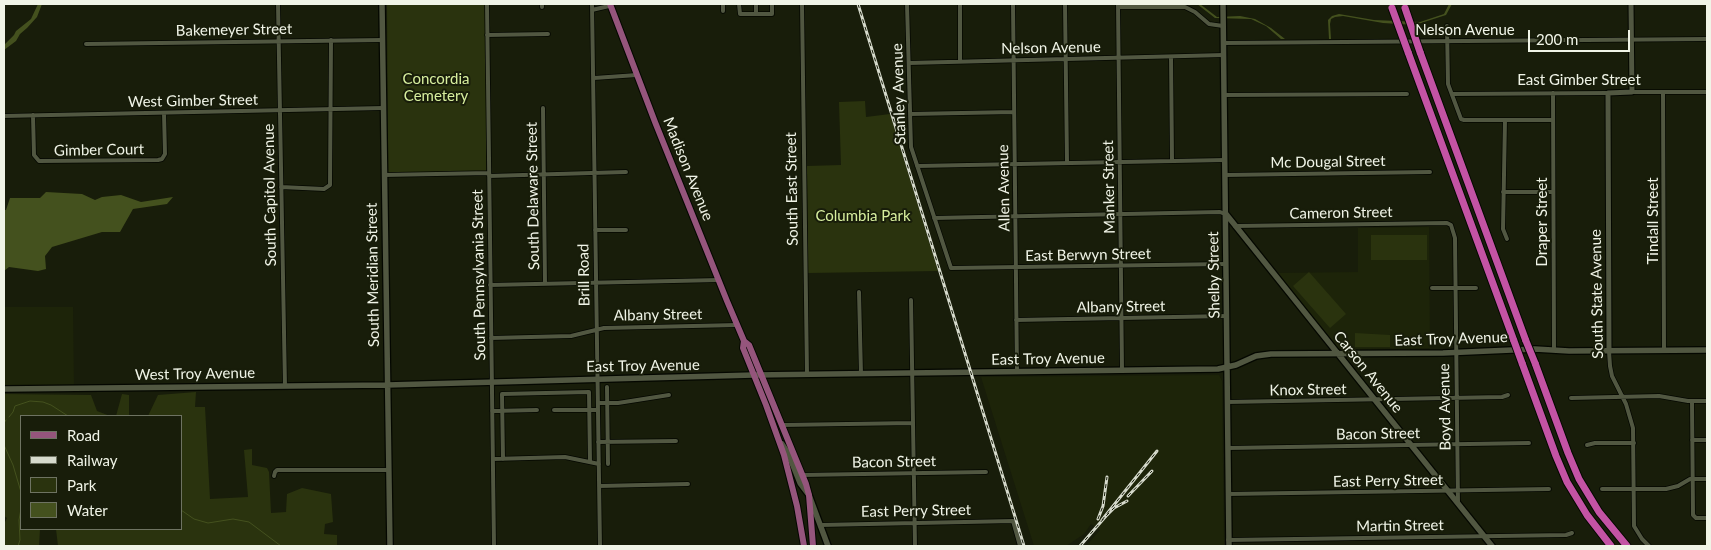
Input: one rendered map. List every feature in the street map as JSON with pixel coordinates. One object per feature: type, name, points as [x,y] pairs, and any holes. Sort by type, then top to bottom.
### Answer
[{"type":"highway","points":[[1391,6],[1556,456],[1567,482],[1590,519],[1611,546]]},
{"type":"highway","points":[[1404,6],[1568,454],[1579,479],[1599,512],[1627,546]]},
{"type":"main road","name":"South Meridian Street","points":[[382,4],[390,546]]},
{"type":"main road","name":"Madison Avenue","points":[[608,4],[738,325],[744,341],[743,348],[779,439],[788,453],[800,483],[809,495]]},
{"type":"main road","name":"Shelby Street","points":[[1223,4],[1228,543]]},
{"type":"main road","name":"Carson Avenue","points":[[1226,214],[1492,546]]},
{"type":"main road","name":"Madison Avenue","points":[[744,341],[749,345],[762,375],[806,484],[828,546]]},
{"type":"main road","name":"East Troy Avenue","points":[[387,384],[807,374],[1215,369],[1227,367],[1262,355],[1455,353],[1511,350],[1707,350]]},
{"type":"main road","name":"West Troy Avenue","points":[[4,389],[387,384]]},
{"type":"main road","points":[[779,439],[794,490],[804,546]]},
{"type":"main road","points":[[809,495],[813,546]]},
{"type":"street","name":"South Capitol Avenue","points":[[278,4],[285,386]]},
{"type":"street","name":"South Pennsylvania Street","points":[[487,4],[494,546]]},
{"type":"street","name":"Brill Road","points":[[592,4],[600,546]]},
{"type":"street","points":[[592,10],[608,4]]},
{"type":"street","points":[[723,4],[723,12]]},
{"type":"street","points":[[739,4],[740,14],[772,14],[772,4]]},
{"type":"street","points":[[756,4],[756,14]]},
{"type":"street","name":"South East Street","points":[[802,4],[807,374]]},
{"type":"street","name":"Stanley Avenue","points":[[907,4],[911,147],[951,268]]},
{"type":"street","points":[[960,4],[960,61]]},
{"type":"street","name":"Allen Avenue","points":[[1012,4],[1017,372]]},
{"type":"street","points":[[1065,4],[1067,162]]},
{"type":"street","points":[[1631,4],[1632,92]]},
{"type":"street","points":[[1118,5],[1185,7],[1195,12],[1209,24],[1223,25]]},
{"type":"street","name":"Manker Street","points":[[1118,5],[1122,370]]},
{"type":"street","points":[[1447,26],[1447,78],[1459,117],[1464,120],[1553,120]]},
{"type":"street","points":[[487,35],[548,34]]},
{"type":"street","name":"Nelson Avenue","points":[[1224,43],[1707,39]]},
{"type":"street","points":[[281,188],[324,189],[330,185],[331,40]]},
{"type":"street","name":"Bakemeyer Street","points":[[86,44],[382,40]]},
{"type":"street","name":"Nelson Avenue","points":[[909,63],[1224,55]]},
{"type":"street","points":[[1172,57],[1172,160]]},
{"type":"street","points":[[594,78],[637,76]]},
{"type":"street","name":"Tindall Street","points":[[1663,92],[1664,350]]},
{"type":"street","name":"East Gimber Street","points":[[1452,94],[1707,92]]},
{"type":"street","name":"Draper Street","points":[[1552,93],[1554,350]]},
{"type":"street","name":"South State Avenue","points":[[1608,93],[1609,351],[1611,373],[1631,421],[1634,443],[1634,526],[1642,539],[1650,546]]},
{"type":"street","points":[[1224,96],[1407,94]]},
{"type":"street","name":"West Gimber Street","points":[[4,116],[384,108]]},
{"type":"street","name":"South Delaware Street","points":[[543,108],[545,284]]},
{"type":"street","points":[[910,114],[1014,112]]},
{"type":"street","name":"Gimber Court","points":[[33,115],[34,155],[39,161],[158,160],[164,156],[164,113]]},
{"type":"street","points":[[1505,120],[1503,229],[1507,239]]},
{"type":"street","points":[[917,166],[1225,160]]},
{"type":"street","points":[[384,175],[489,174],[544,176],[626,172]]},
{"type":"street","name":"Mc Dougal Street","points":[[1225,175],[1430,172]]},
{"type":"street","points":[[1503,192],[1553,192]]},
{"type":"street","points":[[934,218],[1120,213],[1220,212],[1226,214]]},
{"type":"street","name":"Cameron Street","points":[[1235,226],[1447,223]]},
{"type":"street","name":"Boyd Avenue","points":[[1447,223],[1451,225],[1455,238],[1458,503]]},
{"type":"street","points":[[595,230],[626,230]]},
{"type":"street","name":"East Berwyn Street","points":[[951,268],[1226,264]]},
{"type":"street","points":[[490,285],[719,280]]},
{"type":"street","points":[[1432,288],[1476,288]]},
{"type":"street","points":[[860,292],[860,374]]},
{"type":"street","points":[[911,300],[915,546]]},
{"type":"street","name":"Albany Street","points":[[1016,320],[1227,316]]},
{"type":"street","name":"Albany Street","points":[[491,338],[571,336],[604,328],[738,325]]},
{"type":"street","points":[[607,387],[608,464]]},
{"type":"street","points":[[503,459],[502,394],[589,392],[590,462]]},
{"type":"street","points":[[598,403],[669,395]]},
{"type":"street","name":"Knox Street","points":[[1227,402],[1502,398],[1508,395]]},
{"type":"street","points":[[1571,398],[1659,396],[1692,401],[1707,401]]},
{"type":"street","points":[[1692,401],[1693,517],[1707,518]]},
{"type":"street","points":[[492,411],[537,410]]},
{"type":"street","points":[[554,410],[598,410]]},
{"type":"street","points":[[782,425],[913,423]]},
{"type":"street","points":[[1692,440],[1707,440]]},
{"type":"street","points":[[598,442],[676,441]]},
{"type":"street","name":"Bacon Street","points":[[1228,448],[1530,443]]},
{"type":"street","points":[[1587,445],[1595,443],[1634,443]]},
{"type":"street","points":[[493,459],[565,457],[599,464]]},
{"type":"street","points":[[274,476],[277,470],[389,470]]},
{"type":"street","name":"Bacon Street","points":[[802,475],[986,472]]},
{"type":"street","points":[[1602,489],[1670,488],[1692,479],[1707,479]]},
{"type":"street","points":[[599,486],[688,484]]},
{"type":"street","name":"East Perry Street","points":[[1228,494],[1549,489]]},
{"type":"street","name":"East Perry Street","points":[[820,525],[1013,521],[1020,546]]},
{"type":"street","name":"Martin Street","points":[[1228,543],[1566,535],[1572,533]]},
{"type":"shaded area","points":[[1429,227],[1430,348],[1339,349],[1277,273],[1358,272],[1358,228]]},
{"type":"shaded area","points":[[4,307],[73,307],[74,386],[4,386]]},
{"type":"shaded area","points":[[1219,375],[1222,381],[1224,546],[1086,546],[1100,530],[1091,524],[1084,534],[1066,546],[1034,546],[981,377]]},
{"type":"green space","name":"Concordia Cemetery","points":[[387,4],[486,4],[486,171],[388,173]]},
{"type":"green space","name":"Columbia Park","points":[[865,101],[866,117],[890,114],[938,271],[808,273],[807,166],[841,165],[839,102]]},
{"type":"green space","points":[[1371,235],[1427,235],[1427,260],[1371,260]]},
{"type":"green space","points":[[1309,272],[1346,314],[1330,328],[1293,286]]},
{"type":"green space","points":[[1355,333],[1390,335],[1390,347],[1355,347]]},
{"type":"green space","points":[[196,392],[195,407],[205,407],[210,499],[248,497],[244,450],[252,449],[252,465],[267,468],[269,472],[271,513],[286,512],[287,494],[302,488],[331,494],[333,522],[325,524],[324,534],[337,535],[337,546],[58,546],[56,530],[182,530],[182,415],[148,415],[158,395]]},
{"type":"green space","points":[[4,394],[91,395],[97,411],[107,415],[20,415],[20,530],[40,530],[39,546],[4,546],[4,524],[7,518],[4,516]]},
{"type":"green space","points":[[122,394],[129,395],[129,415],[116,415]]},
{"type":"water","points":[[38,4],[42,4],[37,17],[20,34],[16,41],[4,50],[4,45],[16,31],[31,19]]},
{"type":"water","points":[[1197,4],[1200,4],[1217,17],[1240,16],[1255,19],[1271,28],[1285,39],[1281,39],[1266,26],[1251,19],[1215,18]]},
{"type":"water","points":[[1449,4],[1452,4],[1446,15],[1415,25],[1383,23],[1343,16],[1335,17],[1331,19],[1331,39],[1329,39],[1328,20],[1332,16],[1339,14],[1374,20],[1420,22],[1444,14]]},
{"type":"water","points":[[46,192],[82,194],[95,200],[102,197],[121,195],[141,202],[173,197],[167,204],[133,209],[120,232],[102,232],[52,247],[45,256],[46,269],[38,271],[9,267],[4,271],[4,210],[6,210],[10,198],[40,198]]},
{"type":"waterway","points":[[9,417],[15,406],[30,401],[51,405],[66,415]]},
{"type":"waterway","points":[[4,445],[13,465],[20,489]]},
{"type":"waterway","points":[[182,511],[194,519],[208,523],[233,519],[249,522],[281,546]]},
{"type":"waterway","points":[[18,546],[20,540],[20,514]]},
{"type":"railway","points":[[858,4],[1024,546]]},
{"type":"railway","points":[[1102,520],[1157,451]]},
{"type":"railway","points":[[1128,496],[1152,471]]},
{"type":"railway","points":[[1098,519],[1103,506],[1107,477]]},
{"type":"railway","points":[[1080,546],[1114,508],[1127,501]]}]
